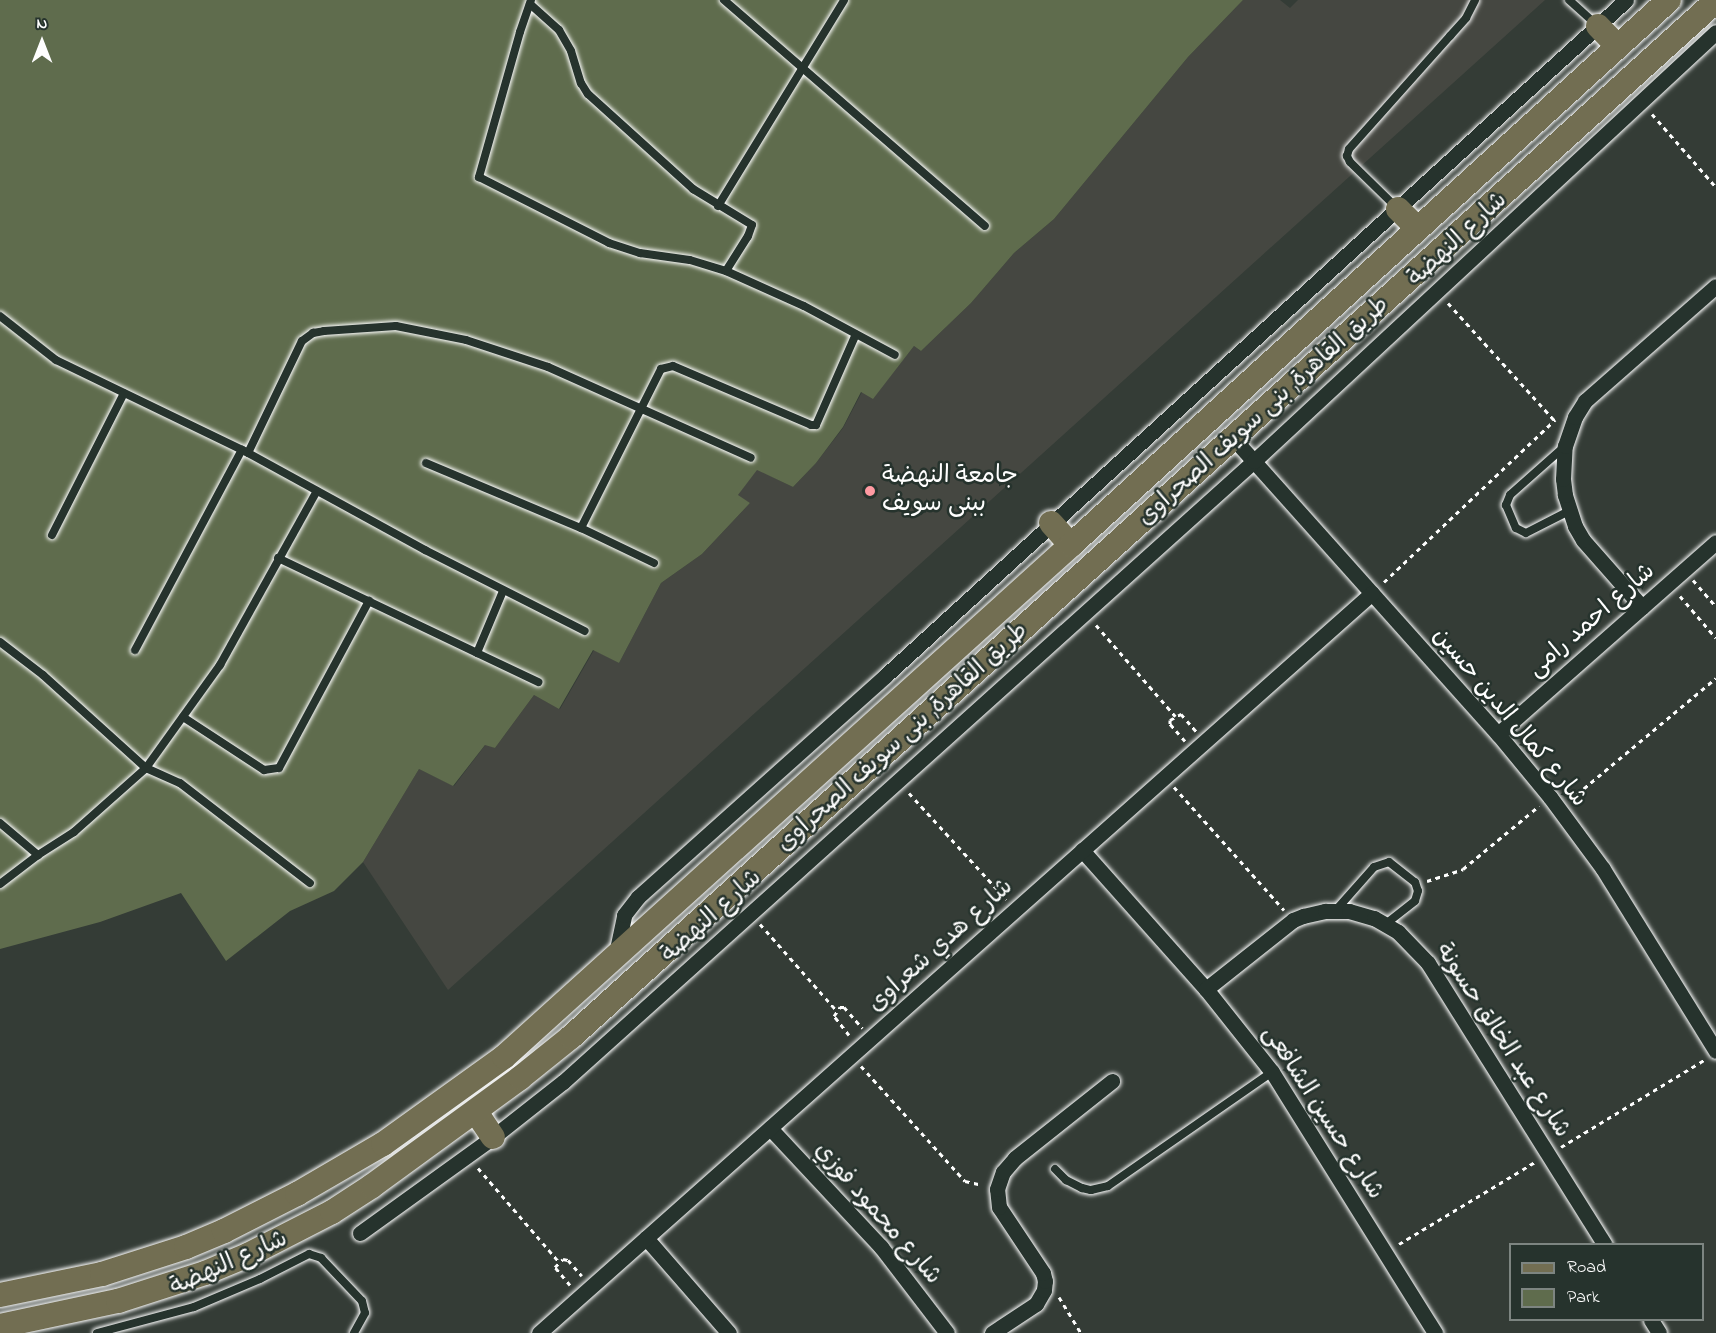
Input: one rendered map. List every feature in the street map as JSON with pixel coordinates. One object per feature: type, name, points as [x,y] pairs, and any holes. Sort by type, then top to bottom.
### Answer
[{"type":"main road","name":"طريق القاهرة, بنى سويف الصحراوى","points":[[0,1295],[102,1274],[157,1257],[224,1231],[297,1194],[383,1144],[465,1087],[542,1024],[1669,0]]},
{"type":"main road","name":"طريق القاهرة, بنى سويف الصحراوى","points":[[0,1326],[118,1301],[205,1273],[248,1255],[332,1212],[476,1112],[571,1037],[1716,2]]},
{"type":"main road","points":[[1598,26],[1617,46]]},
{"type":"main road","points":[[1398,209],[1418,229]]},
{"type":"main road","points":[[1052,523],[1071,545]]},
{"type":"main road","points":[[704,877],[724,899]]},
{"type":"main road","points":[[476,1112],[493,1137]]},
{"type":"street","points":[[615,956],[624,915],[638,897],[1626,0]]},
{"type":"street","name":"شارع النهضة","points":[[360,1233],[493,1137],[563,1082],[1254,461],[1716,32]]},
{"type":"street","points":[[1642,607],[1583,540],[1569,511],[1563,479],[1567,440],[1585,401],[1716,286]]},
{"type":"street","name":"شارع كمال الدين حسين","points":[[1234,440],[1498,734],[1555,803],[1603,869],[1716,1051]]},
{"type":"street","name":"شارع احمد رامى","points":[[1498,734],[1716,542]]},
{"type":"street","name":"شارع هدي شعراوى","points":[[539,1333],[1372,593]]},
{"type":"street","name":"شارع حسين الشافعى","points":[[1082,850],[1206,989],[1272,1072],[1435,1333]]},
{"type":"street","name":"شارع عبد الخالق حسونة","points":[[1206,989],[1293,920],[1314,912],[1336,910],[1362,914],[1386,924],[1409,941],[1428,963],[1603,1243]]},
{"type":"street","points":[[992,1333],[1036,1304],[1044,1290],[1044,1273],[1003,1216],[997,1198],[999,1180],[1015,1158],[1112,1081]]},
{"type":"street","name":"شارع محمود فوزي","points":[[770,1128],[881,1247],[947,1333]]},
{"type":"street","points":[[646,1238],[729,1333]]},
{"type":"lane","points":[[724,0],[985,226]]},
{"type":"lane","points":[[718,206],[844,0]]},
{"type":"lane","points":[[1398,209],[1350,162],[1347,156],[1349,148],[1466,18],[1475,0]]},
{"type":"lane","points":[[1569,0],[1598,26]]},
{"type":"lane","points":[[726,271],[748,236],[752,225],[693,189],[588,94],[580,83],[570,51],[560,30],[531,2],[479,177],[609,243],[640,254],[690,260],[726,271],[895,355]]},
{"type":"lane","points":[[0,316],[56,360],[245,451],[503,591],[585,631]]},
{"type":"lane","points":[[135,650],[245,451],[302,341],[313,333],[396,326],[427,330],[548,367],[642,407],[751,458]]},
{"type":"lane","points":[[581,528],[661,369],[673,366],[811,426],[816,425],[856,334]]},
{"type":"lane","points":[[52,535],[124,393]]},
{"type":"lane","points":[[1567,440],[1510,495],[1506,505],[1516,528],[1526,533],[1569,511]]},
{"type":"lane","points":[[426,463],[581,528],[654,563]]},
{"type":"lane","points":[[0,884],[38,855],[74,832],[146,768],[220,665],[317,490]]},
{"type":"lane","points":[[278,558],[538,682]]},
{"type":"lane","points":[[477,652],[503,591]]},
{"type":"lane","points":[[183,717],[264,770],[279,768],[369,602]]},
{"type":"lane","points":[[0,642],[43,675],[146,768],[180,783],[310,883]]},
{"type":"lane","points":[[0,823],[38,855]]},
{"type":"lane","points":[[1336,910],[1379,864],[1394,864],[1415,882],[1418,891],[1415,901],[1386,924]]},
{"type":"lane","points":[[1055,1169],[1066,1180],[1082,1188],[1091,1190],[1108,1186],[1272,1072]]},
{"type":"lane","name":"شارع النهضة","points":[[97,1333],[194,1307],[260,1280],[309,1254],[321,1257],[362,1301],[365,1313],[354,1333]]},
{"type":"path","points":[[1641,102],[1716,187]]},
{"type":"path","points":[[1436,290],[1555,420],[1567,440]]},
{"type":"path","points":[[1372,593],[1555,420]]},
{"type":"path","points":[[1684,570],[1716,606]]},
{"type":"path","points":[[1669,583],[1716,638]]},
{"type":"path","points":[[1085,613],[1174,716]]},
{"type":"path","points":[[1415,882],[1444,877],[1463,869],[1555,803],[1716,678]]},
{"type":"path","points":[[1181,714],[1199,746],[1170,724],[1174,716],[1181,714]]},
{"type":"path","points":[[1165,777],[1293,920]]},
{"type":"path","points":[[898,780],[1015,910]]},
{"type":"path","points":[[750,913],[836,1010]]},
{"type":"path","points":[[836,1010],[844,1007],[860,1047]]},
{"type":"path","points":[[836,1010],[834,1017],[965,1180],[980,1186],[999,1180]]},
{"type":"path","points":[[467,1156],[559,1262]]},
{"type":"path","points":[[580,1297],[557,1270],[556,1264],[563,1259],[568,1260],[592,1286]]},
{"type":"path","points":[[1044,1273],[1081,1333]]},
{"type":"shaded area","name":"جامعة النهضة ببنى سويف","points":[[1243,0],[1280,0],[1290,8],[1298,0],[1545,0],[448,990],[363,862],[419,769],[454,786],[486,744],[495,748],[534,695],[560,709],[594,650],[619,663],[661,583],[702,554],[750,503],[737,496],[757,469],[793,487],[816,463],[843,428],[862,392],[873,398],[914,346],[921,351],[971,303],[1014,253],[1054,219],[1188,57]]},
{"type":"green space","points":[[0,0],[1243,0],[1188,57],[1054,219],[1014,253],[971,303],[921,351],[914,346],[873,399],[861,392],[843,427],[816,463],[793,487],[757,470],[738,495],[750,503],[702,554],[661,583],[619,663],[593,650],[559,709],[534,695],[495,748],[485,745],[453,786],[419,769],[363,862],[334,891],[290,911],[226,961],[181,893],[100,922],[0,949]]},
{"type":"place","name":"جامعة النهضة ببنى سويف","points":[[870,491]]}]
